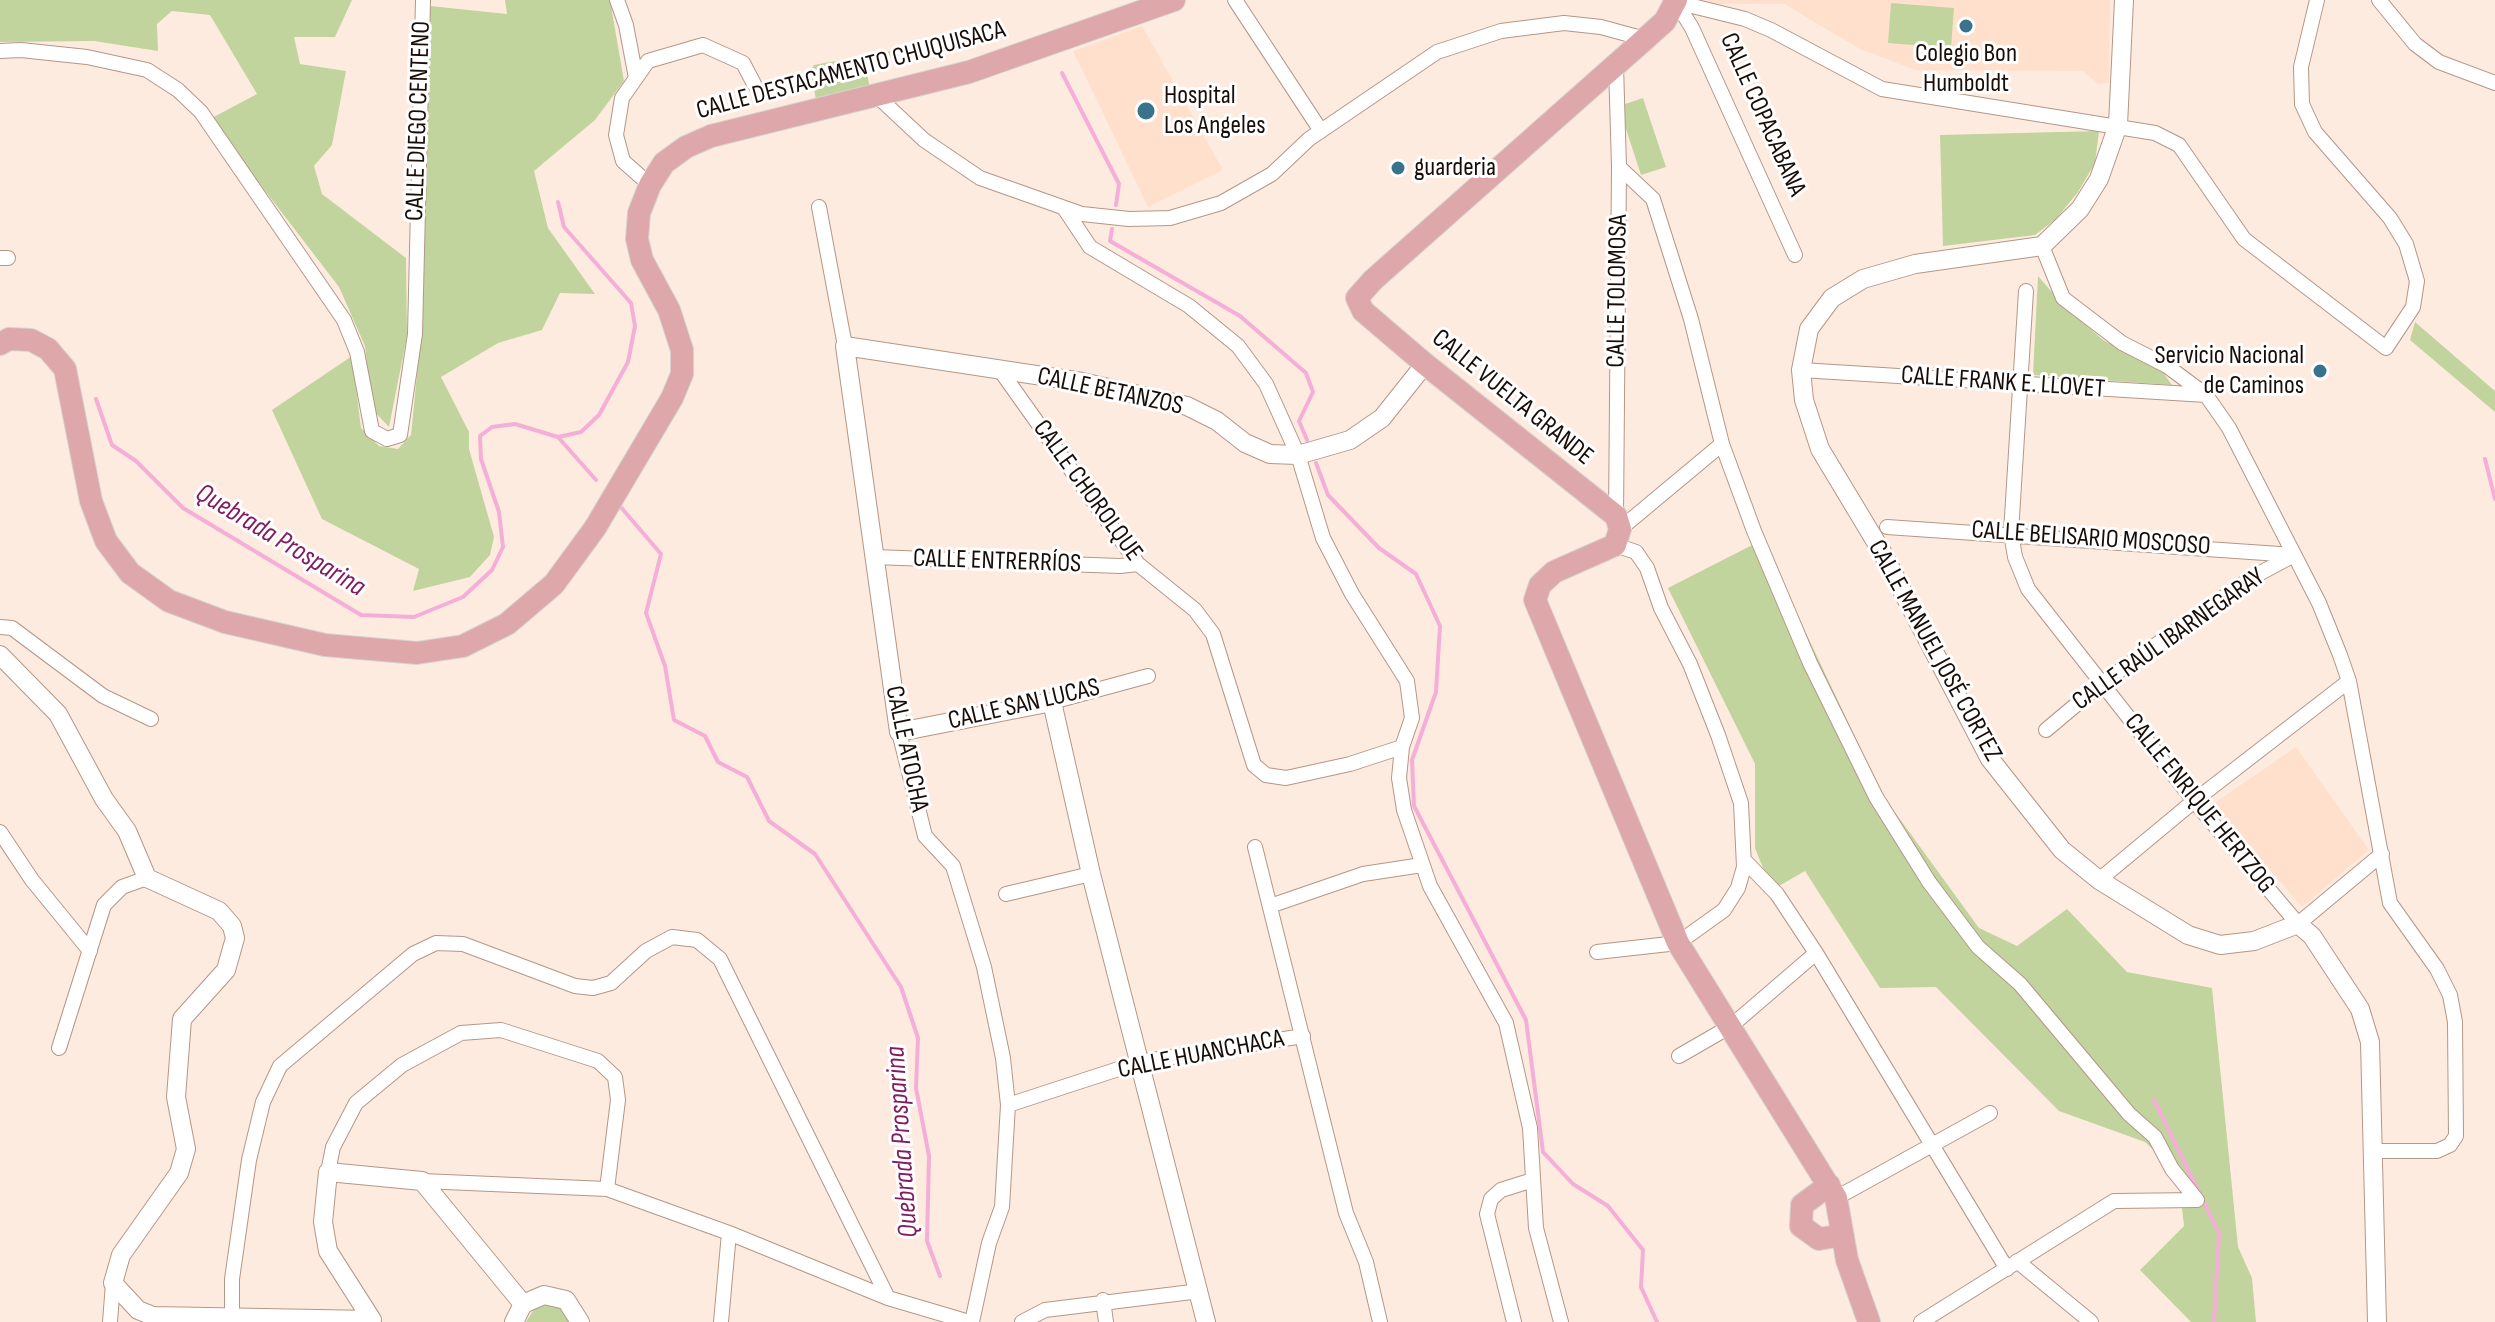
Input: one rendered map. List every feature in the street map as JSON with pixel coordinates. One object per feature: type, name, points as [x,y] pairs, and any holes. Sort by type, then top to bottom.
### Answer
[{"type":"main road","name":"CALLE DESTACAMENTO CHUQUISACA","points":[[0,344],[9,339],[31,340],[48,349],[65,369],[91,501],[106,541],[130,573],[169,601],[225,622],[325,645],[417,653],[463,646],[507,624],[554,584],[595,528],[682,374],[682,350],[669,310],[642,260],[637,239],[639,213],[650,185],[664,163],[686,147],[711,136],[969,72],[1174,0]]},
{"type":"main road","points":[[1616,65],[1665,21],[1676,1]]},
{"type":"main road","name":"CALLE VUELTA GRANDE","points":[[1616,65],[1357,298],[1363,311],[1617,530]]},
{"type":"main road","points":[[1617,530],[1554,572],[1540,585],[1535,600],[1678,943],[1832,1191],[1855,1287],[1869,1322]]},
{"type":"main road","points":[[1832,1191],[1802,1205],[1801,1226],[1819,1239],[1842,1235]]},
{"type":"street","name":"CALLE DIEGO CENTENO","points":[[0,51],[21,50],[87,57],[147,70],[178,90],[201,112],[344,320],[357,352],[372,431],[387,439],[400,435],[415,334],[423,0]]},
{"type":"street","points":[[617,0],[626,25],[636,78]]},
{"type":"street","points":[[1235,0],[1321,131]]},
{"type":"street","points":[[2124,0],[2118,125],[2113,147],[2087,199],[2042,246],[2063,298],[2122,343],[2167,366],[2206,395],[2229,428],[2319,603],[2349,681],[2390,903],[2437,969],[2450,995],[2455,1022],[2456,1136],[2450,1145],[2437,1151],[2374,1151]]},
{"type":"street","points":[[1676,1],[1745,19],[1771,30],[1882,89],[2155,133],[2179,145],[2244,239],[2386,348],[2413,307],[2417,281],[2406,244],[2390,218],[2315,132],[2302,104],[2301,67],[2317,0]]},
{"type":"street","points":[[2379,0],[2415,44],[2439,62],[2495,83]]},
{"type":"street","name":"CALLE COPACABANA","points":[[1676,1],[1692,28],[1795,255]]},
{"type":"street","points":[[878,97],[924,140],[980,178],[1082,214],[1170,218],[1221,203],[1272,174],[1321,131],[1437,52],[1501,31],[1564,23],[1601,27],[1645,39]]},
{"type":"street","points":[[650,185],[623,161],[616,135],[622,98],[648,61],[703,45],[743,63],[754,84]]},
{"type":"street","name":"CALLE TOLOMOSA","points":[[1616,65],[1619,167],[1617,530]]},
{"type":"street","points":[[1619,167],[1653,199],[1691,319],[1722,444],[1754,531],[1810,663],[1876,797],[1929,882],[1978,947],[2020,984],[2129,1114],[2155,1137],[2172,1169],[2197,1200],[2114,1201],[1921,1322]]},
{"type":"street","name":"CALLE ATOCHA","points":[[819,207],[845,346],[899,732],[925,836],[953,866],[984,967],[1008,1105],[1002,1207],[989,1243],[971,1322]]},
{"type":"street","points":[[1064,208],[1090,247],[1189,306],[1238,346],[1266,384],[1298,455],[1323,538],[1352,594],[1407,681],[1412,718],[1402,747],[1399,778],[1404,810],[1422,865],[1506,1023],[1530,1128],[1541,1255],[1556,1295],[1561,1322]]},
{"type":"street","name":"CALLE MANUEL JOSÉ CORTEZ","points":[[2042,246],[1915,264],[1863,279],[1832,298],[1809,329],[1801,370],[1804,400],[1820,449],[1882,552],[1990,759],[2062,850],[2099,880],[2188,935],[2220,945],[2254,941],[2298,924]]},
{"type":"street","name":"CALLE ENRIQUE HERTZOG","points":[[2026,291],[2011,533],[2015,557],[2028,589],[2194,801],[2298,924],[2312,936],[2360,1009],[2370,1042],[2377,1322]]},
{"type":"street","name":"CALLE BETANZOS","points":[[845,346],[1082,382],[1187,406],[1217,421],[1245,443],[1270,454],[1298,455],[1350,440],[1382,418],[1425,364]]},
{"type":"street","name":"CALLE CHOROLQUE","points":[[1000,370],[1138,564],[1195,610],[1213,634],[1254,765],[1266,775],[1299,775],[1350,764],[1402,747]]},
{"type":"street","name":"CALLE FRANK E. LLOVET","points":[[1801,370],[2206,395]]},
{"type":"street","points":[[1597,952],[1678,943],[1724,910],[1738,888],[1744,860],[1741,803],[1690,664],[1661,608],[1647,568],[1617,530],[1722,444]]},
{"type":"street","name":"CALLE BELISARIO MOSCOSO","points":[[1887,527],[2011,533],[2294,555]]},
{"type":"street","name":"CALLE RAÚL IBARNEGARAY","points":[[2046,730],[2102,683],[2251,578],[2294,555]]},
{"type":"street","name":"CALLE ENTRERRÍOS","points":[[874,557],[1120,566],[1138,564]]},
{"type":"street","points":[[0,627],[12,628],[103,696],[151,719]]},
{"type":"street","points":[[0,655],[58,714],[104,799],[127,831],[147,878],[219,911],[232,926],[235,938],[226,970],[182,1019],[176,1097],[186,1149],[179,1173],[121,1255],[113,1283],[110,1322]]},
{"type":"street","name":"CALLE SAN LUCAS","points":[[899,732],[1052,702],[1148,676]]},
{"type":"street","points":[[2099,880],[2194,801],[2349,681]]},
{"type":"street","points":[[1052,702],[1091,874],[1206,1322]]},
{"type":"street","points":[[0,832],[32,880],[90,951]]},
{"type":"street","points":[[1255,847],[1346,1213],[1366,1262],[1380,1322]]},
{"type":"street","points":[[2298,924],[2382,854]]},
{"type":"street","points":[[1744,860],[1777,894],[2012,1265],[2091,1322]]},
{"type":"street","points":[[1270,906],[1363,874],[1422,865]]},
{"type":"street","points":[[1006,894],[1091,874]]},
{"type":"street","points":[[59,1048],[104,905],[122,887],[147,878]]},
{"type":"street","points":[[232,1317],[232,1279],[249,1160],[263,1102],[280,1066],[413,954],[436,943],[463,944],[575,986],[593,988],[611,983],[646,951],[672,937],[697,940],[720,959],[888,1298]]},
{"type":"street","points":[[1679,1056],[1731,1026],[1816,953]]},
{"type":"street","points":[[373,1321],[328,1251],[323,1222],[328,1172],[333,1147],[356,1103],[402,1065],[461,1033],[501,1030],[598,1061],[615,1077],[618,1100],[607,1189]]},
{"type":"street","name":"CALLE HUANCHACA","points":[[1008,1105],[1140,1062],[1303,1036]]},
{"type":"street","points":[[1832,1191],[1934,1146],[1990,1113]]},
{"type":"street","points":[[328,1172],[422,1181],[607,1189],[729,1233],[888,1298],[971,1322]]},
{"type":"street","points":[[1514,1322],[1487,1214],[1491,1199],[1501,1190],[1533,1180]]},
{"type":"street","points":[[422,1181],[523,1304]]},
{"type":"street","points":[[721,1322],[729,1233]]},
{"type":"street","points":[[113,1283],[138,1310],[153,1316],[373,1321]]},
{"type":"street","points":[[1022,1322],[1045,1310],[1103,1300],[1200,1291]]},
{"type":"street","points":[[514,1322],[523,1304],[533,1298],[556,1296],[575,1309],[580,1322]]},
{"type":"street","points":[[1103,1300],[1106,1322]]},
{"type":"shaded area","name":"Colegio Bon Humboldt","points":[[1708,0],[2110,0],[2109,83],[2098,84],[2083,71],[1915,70],[1860,49],[1784,4],[1711,4]]},
{"type":"shaded area","name":"Hospital Los Angeles","points":[[1142,26],[1223,170],[1148,207],[1073,51]]},
{"type":"shaded area","points":[[2296,747],[2369,850],[2302,907],[2213,804]]},
{"type":"green space","points":[[0,0],[352,0],[335,37],[294,37],[300,64],[346,71],[332,145],[314,166],[322,194],[406,258],[407,336],[389,427],[372,409],[365,346],[339,287],[210,119],[257,94],[210,15],[172,11],[157,24],[158,51],[94,41],[0,42]]},
{"type":"green space","points":[[505,0],[610,0],[624,81],[595,120],[534,171],[548,228],[595,294],[560,293],[542,330],[498,343],[441,377],[469,432],[469,449],[494,537],[490,555],[470,577],[413,591],[419,569],[322,519],[272,410],[352,356],[361,428],[379,446],[398,449],[411,435],[420,345],[430,6],[507,14]]},
{"type":"green space","points":[[1891,3],[1954,8],[1951,48],[1888,43]]},
{"type":"green space","points":[[896,50],[899,53],[872,61],[866,70],[871,92],[817,104],[810,71],[814,65]]},
{"type":"green space","points":[[1643,98],[1666,167],[1641,175],[1625,126],[1625,104]]},
{"type":"green space","points":[[2099,131],[2095,163],[2078,192],[2056,219],[2035,235],[1943,246],[1940,135]]},
{"type":"green space","points":[[2038,276],[2064,306],[2103,340],[2162,371],[2172,385],[2033,375]]},
{"type":"green space","points":[[2415,322],[2495,391],[2495,412],[2410,340]]},
{"type":"green space","points":[[1762,540],[1883,796],[1979,928],[2017,946],[2067,909],[2127,972],[2212,988],[2238,1247],[2252,1278],[2256,1322],[2191,1322],[2140,1270],[2184,1226],[2178,1174],[2145,1142],[2059,1111],[1936,987],[1880,988],[1805,871],[1772,890],[1755,848],[1755,764],[1668,588]]},
{"type":"green space","points":[[550,1304],[565,1309],[573,1322],[526,1322],[534,1309]]},
{"type":"waterway","points":[[1062,73],[1119,184],[1116,205]]},
{"type":"waterway","points":[[558,202],[564,227],[631,303],[635,326],[628,362],[599,415],[581,432],[558,437]]},
{"type":"waterway","points":[[1112,229],[1110,241],[1240,316],[1306,373],[1313,392],[1299,421],[1307,440]]},
{"type":"waterway","name":"Quebrada Prosparina","points":[[96,399],[112,445],[136,461],[183,508],[361,615],[414,617],[463,597],[492,570],[503,547],[499,512],[481,459],[480,436],[492,427],[515,424],[558,437],[596,480]]},
{"type":"waterway","points":[[2485,459],[2495,499]]},
{"type":"waterway","points":[[1316,463],[1328,495],[1379,548],[1416,574],[1440,626],[1436,692],[1412,760],[1414,806],[1526,1020],[1543,1152],[1573,1184],[1608,1206],[1643,1250],[1641,1287],[1657,1322]]},
{"type":"waterway","name":"Quebrada Prosparina","points":[[619,505],[661,554],[646,613],[665,666],[674,720],[705,736],[718,762],[747,777],[769,821],[815,854],[901,987],[918,1038],[916,1088],[929,1156],[927,1241],[940,1276]]},
{"type":"waterway","points":[[2154,1100],[2219,1233],[2214,1322]]},
{"type":"place","name":"Colegio Bon Humboldt","points":[[1966,26]]},
{"type":"place","name":"Hospital Los Angeles","points":[[1146,111]]},
{"type":"place","name":"guarderia","points":[[1398,168]]},
{"type":"place","name":"Servicio Nacional de Caminos","points":[[2320,371]]}]
